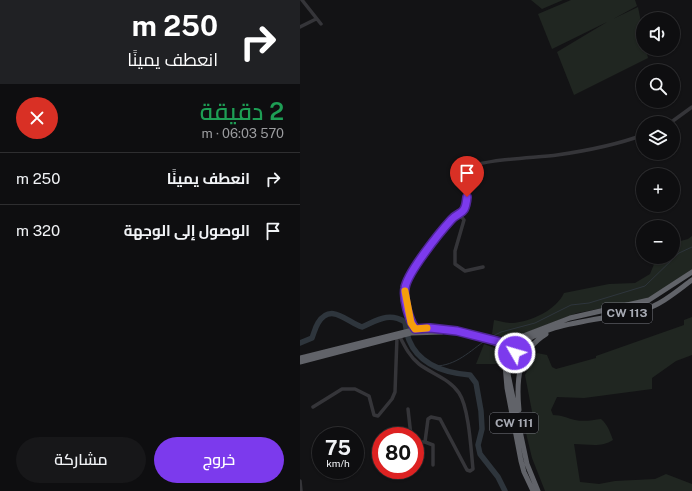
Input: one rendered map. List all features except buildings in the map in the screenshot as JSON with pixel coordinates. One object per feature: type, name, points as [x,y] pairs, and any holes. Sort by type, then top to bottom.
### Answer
[{"type":"highway","points":[[504,351],[509,344],[523,336],[575,317],[649,300],[692,272]]},
{"type":"highway","name":"CW 113","points":[[555,329],[584,320],[643,310],[656,304],[692,280]]},
{"type":"highway","points":[[492,340],[509,356],[513,356],[516,349],[530,338],[555,329]]},
{"type":"highway","points":[[538,491],[527,464],[520,427],[517,390],[522,361],[534,344],[555,329]]},
{"type":"highway","points":[[300,362],[400,336],[412,331],[442,332],[484,338],[509,344],[516,349]]},
{"type":"highway","points":[[300,358],[400,336]]},
{"type":"highway","name":"CW 111","points":[[504,351],[507,388],[520,461],[533,491]]},
{"type":"highway","name":"CW 111","points":[[513,356],[508,372],[520,427]]},
{"type":"street","points":[[302,0],[321,24]]},
{"type":"street","points":[[300,27],[316,19]]},
{"type":"street","points":[[680,116],[692,107]]},
{"type":"street","points":[[412,331],[404,295],[405,287],[411,274],[450,221],[457,215],[460,215],[467,200],[464,171],[466,168],[484,162],[556,156],[612,145],[636,137]]},
{"type":"street","points":[[460,215],[464,220],[455,251],[455,264],[460,269],[465,271],[483,267]]},
{"type":"street","points":[[312,407],[338,390],[355,389],[369,396],[374,415],[378,416],[392,399],[395,392],[400,336]]},
{"type":"street","points":[[400,336],[408,352],[418,363],[454,386],[462,397],[473,469],[470,471],[467,470],[438,418],[431,417],[428,419],[424,437]]},
{"type":"street","points":[[408,409],[410,427]]},
{"type":"street","points":[[424,442],[433,445],[433,465]]},
{"type":"street","points":[[300,481],[301,491]]},
{"type":"shaded area","points":[[531,0],[563,0],[542,9]]},
{"type":"shaded area","points":[[571,0],[635,0],[637,6],[613,19],[638,7],[639,12],[636,12],[636,56],[648,56],[648,58],[574,95],[557,52],[607,22],[552,49],[538,14]]},
{"type":"shaded area","points":[[692,236],[692,269],[649,299],[577,313],[510,339],[492,334],[494,320],[512,323],[535,318],[555,305],[564,293],[609,284],[635,283],[650,274],[654,264],[680,264],[680,241]]},
{"type":"shaded area","points":[[692,317],[692,355],[676,361],[652,378],[652,389],[584,398],[557,397],[551,410],[553,415],[575,420],[585,421],[601,419],[610,431],[613,440],[604,444],[574,444],[580,482],[599,484],[615,481],[655,479],[666,474],[692,484],[692,491],[545,491],[532,458],[526,433],[534,422],[525,375],[537,353],[547,355],[552,367],[556,369],[596,358],[596,356],[684,325],[684,320]]},
{"type":"shaded area","points":[[484,344],[497,349],[501,364],[476,364]]},
{"type":"waterway","points":[[491,337],[501,332],[535,323],[571,305],[589,303],[645,286],[679,253],[692,247]]},
{"type":"waterway","points":[[300,343],[312,338],[318,323],[328,314],[339,315],[362,327],[389,317],[405,322],[409,340],[419,356],[426,362],[443,370],[470,375],[476,383],[481,411],[482,429],[478,445],[480,454],[498,477],[505,491]]},
{"type":"waterway","points":[[435,366],[456,361],[486,340]]},
{"type":"slow traffic","points":[[405,291],[404,295],[411,323],[415,329],[427,328]]},
{"type":"route","points":[[467,197],[466,206],[462,213],[450,221],[411,274],[405,287],[404,295],[411,323],[415,329],[444,329],[484,336],[512,345],[516,349],[515,353]]}]
